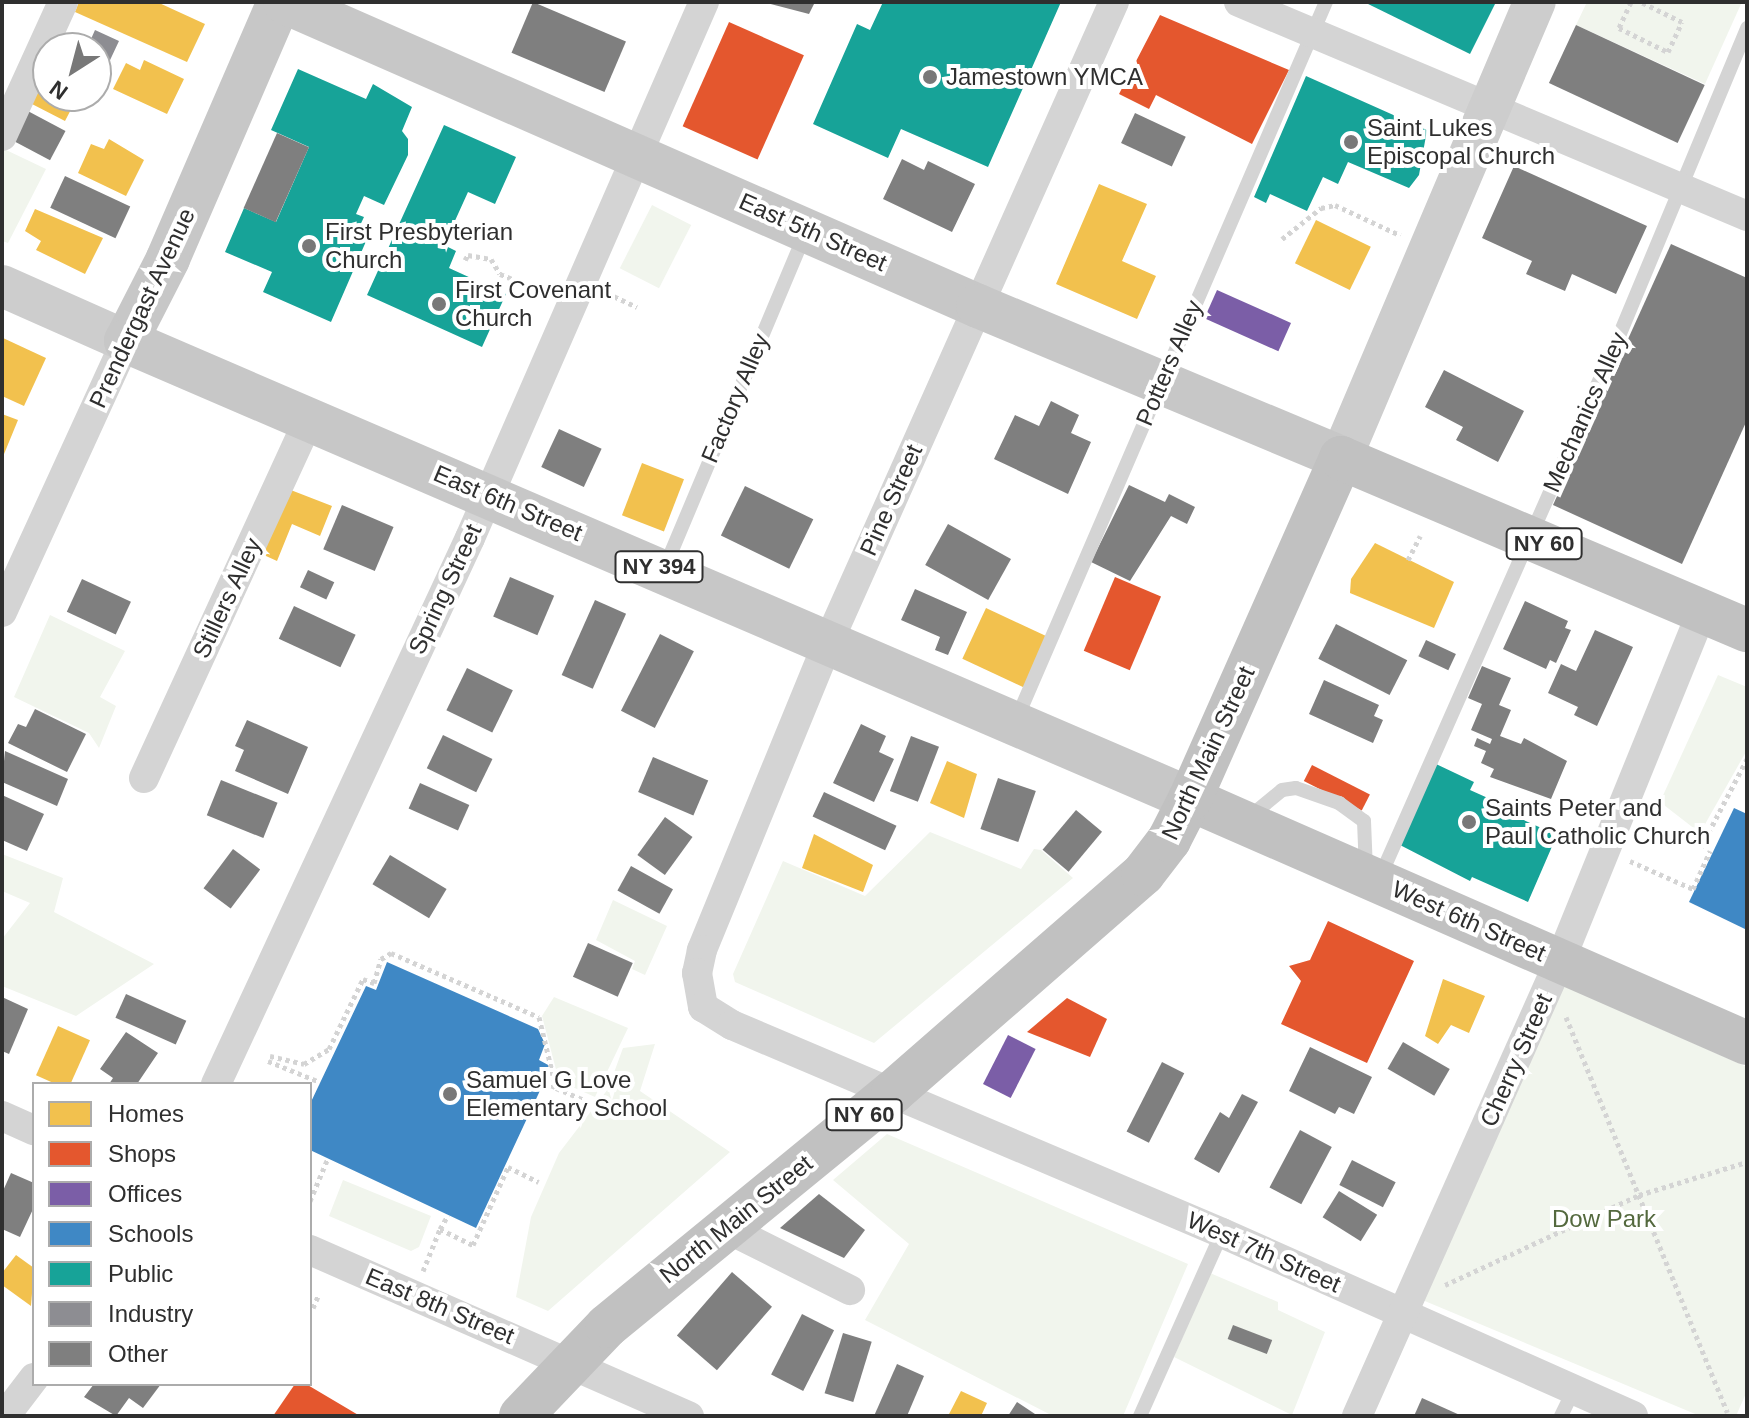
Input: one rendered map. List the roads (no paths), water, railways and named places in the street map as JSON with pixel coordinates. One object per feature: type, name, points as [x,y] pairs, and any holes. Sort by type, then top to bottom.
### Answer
[{"type":"highway","name":"NY 60","points":[[1341,458],[1747,630]]},
{"type":"highway","name":"North Main Street","points":[[521,1416],[569,1364],[724,1227],[893,1092],[1143,874],[1169,840],[1190,799],[1341,458]]},
{"type":"highway","name":"West 6th Street","points":[[1190,799],[1747,1043]]},
{"type":"highway","name":"NY 60","points":[[1106,907],[1119,914],[1208,830],[1243,822]]},
{"type":"main road","name":"East 5th Street","points":[[282,2],[807,228],[978,306],[1341,458]]},
{"type":"main road","name":"Prendergast Avenue","points":[[126,341],[168,259],[282,2]]},
{"type":"main road","name":"East 6th Street","points":[[126,341],[664,569],[827,645],[1190,799]]},
{"type":"street","points":[[2,136],[63,2]]},
{"type":"street","name":"Spring Street","points":[[217,1082],[489,495],[704,2]]},
{"type":"street","name":"Pine Street","points":[[703,1007],[697,973],[702,950],[827,645],[1114,2]]},
{"type":"street","points":[[1239,2],[1485,110],[1747,216]]},
{"type":"street","name":"North Main Street","points":[[1341,458],[1485,110],[1535,2]]},
{"type":"street","name":"East 6th Street","points":[[2,286],[126,341]]},
{"type":"street","name":"Prendergast Avenue","points":[[2,612],[126,341]]},
{"type":"street","name":"Stillers Alley","points":[[144,778],[309,419]]},
{"type":"street","name":"Cherry Street","points":[[1357,1416],[1560,961],[1702,611]]},
{"type":"street","name":"West 7th Street","points":[[703,1007],[732,1025],[1222,1233],[1402,1313],[1568,1403],[1633,1416]]},
{"type":"street","points":[[2,1116],[32,1129]]},
{"type":"street","points":[[724,1227],[850,1290]]},
{"type":"street","name":"East 8th Street","points":[[312,1251],[689,1416]]},
{"type":"street","points":[[5,1416],[32,1381]]},
{"type":"lane","name":"Potters Alley","points":[[1013,725],[1326,2]]},
{"type":"lane","name":"Mechanics Alley","points":[[1372,879],[1530,538],[1747,28]]},
{"type":"lane","name":"Factory Alley","points":[[664,569],[807,228]]},
{"type":"lane","points":[[1140,1416],[1222,1233]]},
{"type":"place","name":"Jamestown YMCA","points":[[930,77]]},
{"type":"place","name":"Saint Lukes Episcopal Church","points":[[1351,142]]},
{"type":"place","name":"First Presbyterian Church","points":[[309,246]]},
{"type":"place","name":"First Covenant Church","points":[[439,304]]},
{"type":"place","name":"Saints Peter and Paul Catholic Church","points":[[1469,822]]},
{"type":"place","name":"Samuel G Love Elementary School","points":[[450,1094]]},
{"type":"park label","name":"Dow Park","points":[[1604,1219]]}]
